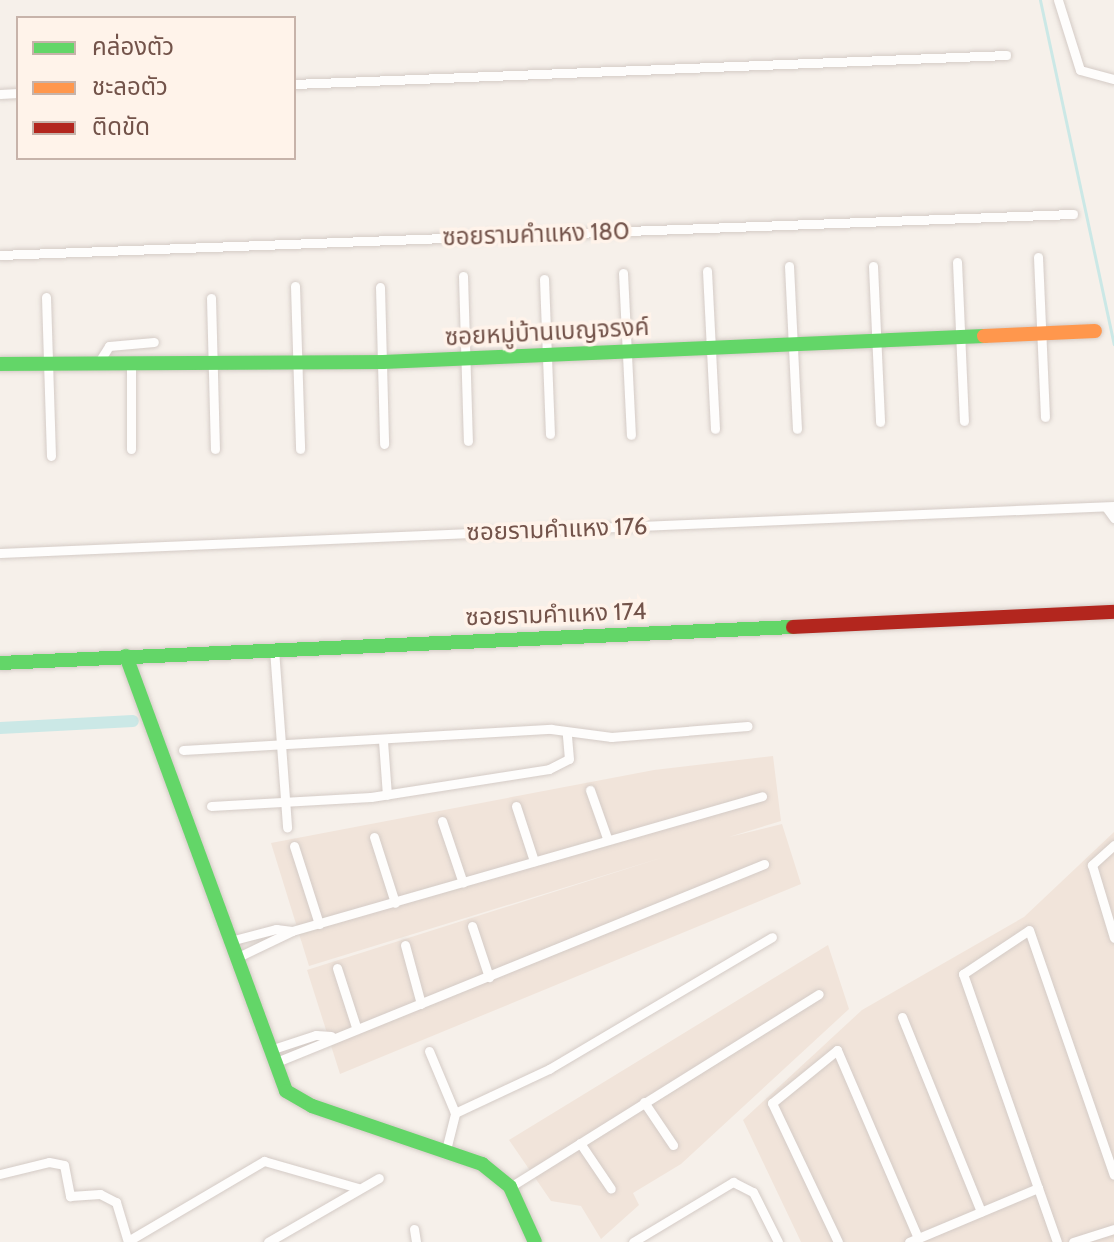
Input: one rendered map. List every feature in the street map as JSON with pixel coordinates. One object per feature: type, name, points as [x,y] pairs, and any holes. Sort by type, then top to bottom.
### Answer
[{"type":"street","points":[[1058,0],[1080,70],[1114,79]]},
{"type":"street","points":[[296,84],[1006,55]]},
{"type":"street","name":"ซอยรามคำแหง 180","points":[[0,255],[1073,214]]},
{"type":"street","points":[[1038,257],[1045,417]]},
{"type":"street","points":[[957,262],[964,421]]},
{"type":"street","points":[[789,266],[797,429]]},
{"type":"street","points":[[873,266],[880,422]]},
{"type":"street","points":[[707,271],[715,429]]},
{"type":"street","points":[[623,273],[631,435]]},
{"type":"street","points":[[463,276],[468,441]]},
{"type":"street","points":[[544,279],[550,434]]},
{"type":"street","points":[[295,286],[300,449]]},
{"type":"street","points":[[380,287],[384,444]]},
{"type":"street","points":[[46,297],[51,456]]},
{"type":"street","points":[[211,298],[215,449]]},
{"type":"street","name":"ซอยหมู่บ้านเบญจรงค์","points":[[0,364],[383,362],[1095,331]]},
{"type":"street","points":[[99,362],[109,346],[154,342]]},
{"type":"street","points":[[131,363],[131,449]]},
{"type":"street","points":[[1110,506],[1114,518]]},
{"type":"street","name":"ซอยรามคำแหง 176","points":[[0,553],[1110,506]]},
{"type":"street","name":"ซอยรามคำแหง 174","points":[[0,663],[1114,612]]},
{"type":"street","points":[[274,649],[287,828]]},
{"type":"street","points":[[126,656],[203,857],[236,958],[286,1091],[297,1100],[482,1164],[510,1187],[535,1242]]},
{"type":"street","points":[[183,750],[383,741],[551,729],[567,735],[748,726]]},
{"type":"street","points":[[211,806],[387,795],[561,766],[569,759],[567,735]]},
{"type":"street","points":[[383,741],[387,795]]},
{"type":"street","points":[[590,790],[607,838]]},
{"type":"street","points":[[236,958],[292,931],[607,838],[762,796]]},
{"type":"street","points":[[516,806],[534,861]]},
{"type":"street","points":[[442,821],[463,883]]},
{"type":"street","points":[[374,837],[395,903]]},
{"type":"street","points":[[1114,845],[1092,865],[1114,938]]},
{"type":"street","points":[[294,846],[319,924]]},
{"type":"street","points":[[272,1057],[421,1004],[764,864]]},
{"type":"street","points":[[472,926],[489,977]]},
{"type":"street","points":[[230,941],[276,929],[292,931]]},
{"type":"street","points":[[1057,1242],[963,974],[1029,930],[1114,1175]]},
{"type":"street","points":[[455,1113],[549,1069],[772,937]]},
{"type":"street","points":[[405,945],[421,1004]]},
{"type":"street","points":[[337,968],[356,1027]]},
{"type":"street","points":[[510,1187],[819,994]]},
{"type":"street","points":[[902,1017],[981,1212]]},
{"type":"street","points":[[838,1242],[772,1103],[837,1050],[914,1240],[1038,1188]]},
{"type":"street","points":[[429,1051],[455,1113],[446,1150]]},
{"type":"street","points":[[644,1102],[673,1145]]},
{"type":"street","points":[[580,1143],[611,1189]]},
{"type":"street","points":[[0,1174],[38,1164],[64,1165],[70,1196],[109,1195],[116,1202],[128,1241],[264,1161],[358,1188]]},
{"type":"street","points":[[268,1242],[379,1178]]},
{"type":"street","points":[[633,1242],[733,1182],[753,1192],[778,1242]]},
{"type":"street","points":[[414,1229],[416,1242]]},
{"type":"street","points":[[1073,1242],[1114,1229]]},
{"type":"street","points":[[649,1232],[656,1242]]},
{"type":"shaded area","points":[[773,756],[781,821],[729,837],[782,824],[801,884],[340,1074],[307,970],[664,857],[309,966],[271,843],[654,770]]},
{"type":"shaded area","points":[[1114,832],[1114,1242],[801,1242],[743,1120],[862,1010],[1024,917]]},
{"type":"shaded area","points":[[828,945],[849,1009],[681,1164],[633,1193],[639,1205],[601,1239],[581,1206],[551,1201],[509,1140]]},
{"type":"waterway","points":[[1040,0],[1114,344]]},
{"type":"waterway","points":[[0,728],[133,721]]},
{"type":"traffic: fast","points":[[0,364],[383,362],[984,336]]},
{"type":"traffic: fast","points":[[0,663],[793,627]]},
{"type":"traffic: fast","points":[[126,656],[286,1091],[312,1106],[482,1164],[510,1187],[535,1242]]},
{"type":"traffic: slow","points":[[984,336],[1095,331]]},
{"type":"traffic: jam","points":[[793,627],[1114,612]]}]
